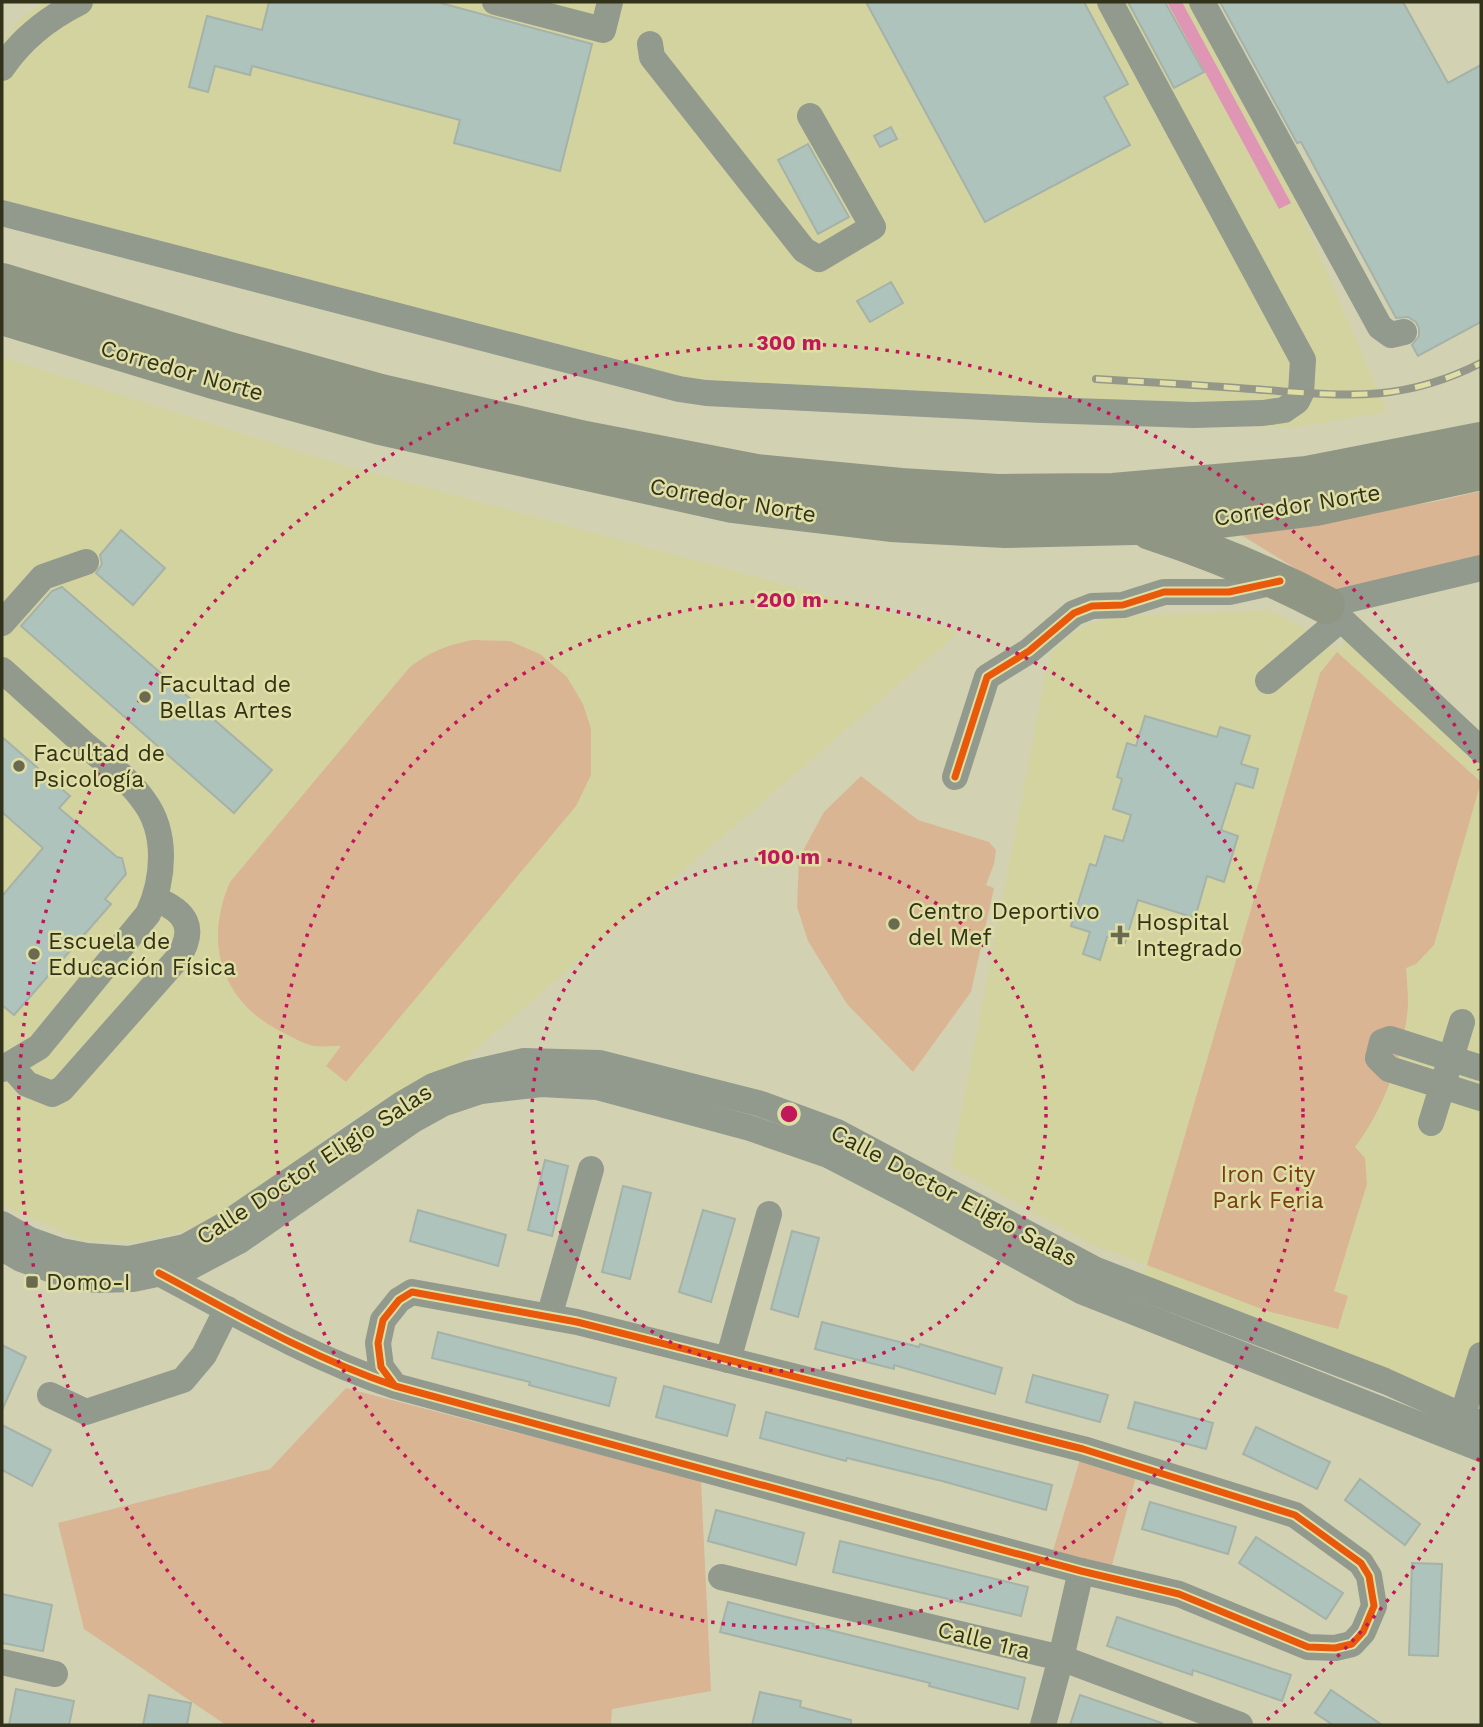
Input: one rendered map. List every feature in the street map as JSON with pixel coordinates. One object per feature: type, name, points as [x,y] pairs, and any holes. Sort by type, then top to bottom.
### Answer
[{"type":"highway","name":"Corredor Norte","points":[[2,282],[223,349],[381,393],[585,440],[756,473],[901,488],[998,493],[1113,492],[1307,475],[1481,441]]},
{"type":"highway","name":"Corredor Norte","points":[[2,316],[217,381],[380,426],[732,504],[891,523],[1005,529],[1135,526],[1221,519],[1316,507],[1481,471]]},
{"type":"highway","points":[[1135,526],[1233,560],[1280,581],[1334,612]]},
{"type":"street","points":[[2,68],[32,32],[80,2]]},
{"type":"street","points":[[495,2],[603,30],[610,2]]},
{"type":"street","points":[[2,213],[679,389],[706,393],[1056,411],[1193,415],[1284,410],[1297,401],[1301,393],[1304,360],[1110,2]]},
{"type":"street","points":[[1202,2],[1380,327],[1391,335],[1404,332]]},
{"type":"street","points":[[650,44],[652,57],[804,250],[819,259],[873,227],[810,116]]},
{"type":"street","points":[[2,623],[43,577],[86,562]]},
{"type":"street","points":[[1268,681],[1334,612],[1481,568]]},
{"type":"street","points":[[955,777],[987,677],[1029,650],[1074,613],[1092,606],[1123,605],[1164,592],[1229,592],[1280,581]]},
{"type":"street","points":[[1334,612],[1481,750]]},
{"type":"street","points":[[2,670],[121,776],[146,803],[159,836],[162,865],[155,899],[148,914],[39,1047],[6,1068],[27,1084],[52,1094],[62,1089],[178,958],[188,937],[186,923],[174,906],[155,899]]},
{"type":"street","points":[[1431,1123],[1462,1022]]},
{"type":"street","points":[[1481,1068],[1390,1039],[1382,1042],[1378,1058],[1389,1069],[1481,1098]]},
{"type":"street","name":"Calle Doctor Eligio Salas","points":[[2,1224],[30,1240],[61,1251],[87,1256],[129,1259],[185,1247],[226,1224],[402,1104],[433,1086],[467,1074],[524,1061],[600,1063],[761,1104],[838,1132],[1096,1269],[1385,1381],[1466,1426],[1481,1449]]},
{"type":"street","name":"Calle Doctor Eligio Salas","points":[[2,1248],[21,1259],[55,1271],[96,1280],[133,1279],[190,1266],[239,1241],[413,1120],[442,1104],[481,1091],[541,1084],[597,1087],[750,1128],[828,1155],[1083,1292],[1466,1426]]},
{"type":"street","points":[[550,1317],[591,1169]]},
{"type":"street","points":[[728,1360],[769,1214]]},
{"type":"street","points":[[159,1273],[352,1372],[395,1386],[1081,1571],[1179,1594],[1308,1647],[1335,1648],[1352,1644],[1363,1632],[1374,1605],[1369,1576],[1361,1563],[1295,1515],[1083,1449],[550,1317],[412,1292],[399,1300],[383,1320],[378,1343],[381,1367],[395,1386]]},
{"type":"street","points":[[50,1395],[86,1412],[183,1380],[204,1355],[227,1309]]},
{"type":"street","points":[[1466,1426],[1481,1355]]},
{"type":"street","points":[[1042,1725],[1081,1571]]},
{"type":"street","name":"Calle 1ra","points":[[722,1577],[1061,1658],[1240,1725]]},
{"type":"street","points":[[2,1662],[55,1674]]},
{"type":"shaded area","points":[[43,2],[1191,2],[1296,200],[1387,412],[1290,428],[756,405],[2,221],[2,42],[23,17]]},
{"type":"shaded area","points":[[1167,2],[1182,2],[1291,203],[1279,209]]},
{"type":"shaded area","points":[[2,357],[325,460],[959,632],[460,1063],[351,1121],[223,1213],[182,1232],[136,1242],[81,1240],[2,1205]]},
{"type":"shaded area","points":[[1269,610],[1311,632],[1337,651],[1354,631],[1481,750],[1481,1424],[1139,1286],[1146,1265],[1093,1245],[951,1167],[1047,668],[1053,650],[1075,632],[1113,617]]},
{"type":"green space","points":[[1481,491],[1481,560],[1334,592],[1238,533],[1433,502]]},
{"type":"green space","points":[[472,640],[510,641],[540,654],[567,677],[583,704],[591,729],[591,775],[576,806],[346,1082],[326,1066],[341,1046],[310,1045],[280,1031],[243,1003],[231,986],[219,947],[218,926],[222,904],[230,882],[409,668],[439,650]]},
{"type":"green space","name":"Iron City Park Feria","points":[[1337,652],[1481,782],[1434,945],[1416,964],[1406,968],[1406,1024],[1391,1080],[1375,1116],[1355,1147],[1365,1158],[1367,1184],[1334,1291],[1348,1296],[1338,1329],[1267,1311],[1147,1265],[1320,673]]},
{"type":"green space","name":"Centro Deportivo del Mef","points":[[861,776],[918,820],[989,842],[996,850],[986,885],[994,888],[971,992],[913,1072],[847,1004],[808,941],[797,907],[799,858],[824,812]]},
{"type":"green space","points":[[346,1388],[701,1481],[711,1691],[612,1709],[611,1725],[226,1725],[84,1629],[58,1523],[270,1469]]},
{"type":"green space","points":[[1083,1449],[1139,1466],[1109,1576],[1050,1561]]},
{"type":"building","points":[[269,2],[437,2],[592,44],[560,171],[454,143],[460,120],[252,66],[250,75],[215,66],[208,92],[189,87],[207,16],[262,30]]},
{"type":"building","points":[[866,2],[1084,2],[1128,84],[1104,97],[1130,145],[985,222]]},
{"type":"building","points":[[1128,2],[1165,2],[1204,72],[1174,88]]},
{"type":"building","points":[[1220,2],[1403,2],[1448,83],[1481,65],[1481,322],[1418,356],[1412,345],[1419,336],[1416,322],[1408,317],[1396,318],[1301,142],[1297,143]]},
{"type":"building","points":[[891,127],[897,139],[880,147],[874,136]]},
{"type":"building","points":[[808,144],[849,217],[818,234],[778,160]]},
{"type":"building","points":[[891,282],[903,303],[870,322],[857,301]]},
{"type":"building","points":[[121,530],[165,568],[133,605],[96,573],[102,564],[100,555]]},
{"type":"building","name":"Facultad de Bellas Artes","points":[[62,587],[272,770],[234,813],[21,626],[52,591]]},
{"type":"building","points":[[1145,716],[1217,737],[1220,727],[1250,736],[1241,764],[1258,769],[1253,788],[1236,783],[1221,830],[1238,836],[1224,882],[1207,876],[1195,918],[1138,900],[1125,943],[1107,937],[1100,960],[1083,954],[1090,932],[1071,926],[1090,864],[1096,866],[1105,836],[1123,841],[1131,815],[1113,809],[1122,779],[1117,777],[1127,743],[1136,746]]},
{"type":"building","points":[[2,737],[70,796],[59,808],[117,857],[122,858],[126,874],[105,899],[111,904],[14,1015],[2,1005],[2,896],[43,848],[2,812]]},
{"type":"building","points":[[545,1160],[568,1166],[552,1236],[528,1230]]},
{"type":"building","points":[[623,1186],[651,1193],[630,1279],[602,1272]]},
{"type":"building","points":[[418,1210],[506,1235],[498,1266],[410,1241]]},
{"type":"building","points":[[703,1210],[735,1219],[711,1302],[679,1292]]},
{"type":"building","points":[[792,1231],[819,1238],[798,1317],[771,1309]]},
{"type":"building","points":[[822,1322],[919,1347],[920,1344],[1002,1368],[995,1394],[894,1365],[894,1369],[815,1349]]},
{"type":"building","points":[[438,1332],[616,1378],[609,1406],[529,1385],[530,1382],[432,1358]]},
{"type":"building","points":[[2,1345],[26,1357],[2,1410]]},
{"type":"building","points":[[1033,1375],[1108,1395],[1100,1422],[1026,1402]]},
{"type":"building","points":[[664,1386],[735,1405],[727,1436],[656,1417]]},
{"type":"building","points":[[1135,1402],[1213,1423],[1206,1449],[1128,1428]]},
{"type":"building","points":[[766,1412],[1052,1485],[1046,1510],[942,1481],[847,1458],[846,1461],[760,1438]]},
{"type":"building","points":[[2,1425],[51,1450],[32,1486],[2,1470]]},
{"type":"building","points":[[1256,1427],[1330,1462],[1317,1489],[1243,1454]]},
{"type":"building","points":[[1360,1479],[1420,1524],[1405,1545],[1345,1500]]},
{"type":"building","points":[[1150,1502],[1236,1527],[1228,1554],[1142,1529]]},
{"type":"building","points":[[716,1510],[804,1533],[796,1565],[708,1541]]},
{"type":"building","points":[[1256,1537],[1343,1593],[1326,1619],[1239,1563]]},
{"type":"building","points":[[840,1541],[1028,1587],[1021,1616],[833,1572]]},
{"type":"building","points":[[1412,1563],[1442,1564],[1438,1656],[1409,1655]]},
{"type":"building","points":[[2,1594],[52,1605],[43,1651],[2,1643]]},
{"type":"building","points":[[728,1602],[814,1624],[813,1626],[1025,1678],[1018,1709],[929,1686],[930,1683],[720,1632]]},
{"type":"building","points":[[1117,1617],[1291,1675],[1282,1701],[1193,1670],[1192,1675],[1107,1646]]},
{"type":"building","points":[[16,1689],[74,1701],[69,1725],[9,1725]]},
{"type":"building","points":[[1331,1690],[1382,1725],[1333,1725],[1315,1713]]},
{"type":"building","points":[[760,1692],[801,1701],[800,1707],[851,1720],[851,1725],[752,1725]]},
{"type":"building","points":[[149,1695],[191,1703],[187,1725],[143,1725]]},
{"type":"building","points":[[1080,1695],[1162,1723],[1070,1725]]},
{"type":"railway","points":[[1096,379],[1368,394],[1423,386],[1481,363]]},
{"type":"cycle path","points":[[955,777],[987,677],[1029,651],[1074,613],[1092,606],[1123,605],[1164,592],[1229,592],[1280,581]]},
{"type":"cycle path","points":[[159,1273],[304,1349],[395,1386],[1081,1571],[1179,1594],[1308,1647],[1335,1648],[1352,1644],[1363,1632],[1374,1606],[1369,1576],[1361,1563],[1295,1515],[1083,1449],[577,1322],[412,1292],[399,1300],[383,1320],[378,1343],[381,1367],[395,1386]]},
{"type":"place","name":"Facultad de Bellas Artes","points":[[145,697]]},
{"type":"place","name":"Facultad de Psicología","points":[[19,766]]},
{"type":"place","name":"Centro Deportivo del Mef","points":[[894,924]]},
{"type":"place","name":"Hospital Integrado","points":[[1120,935]]},
{"type":"place","name":"Escuela de Educación Física","points":[[34,954]]},
{"type":"place","name":"Domo-I","points":[[32,1282]]}]
